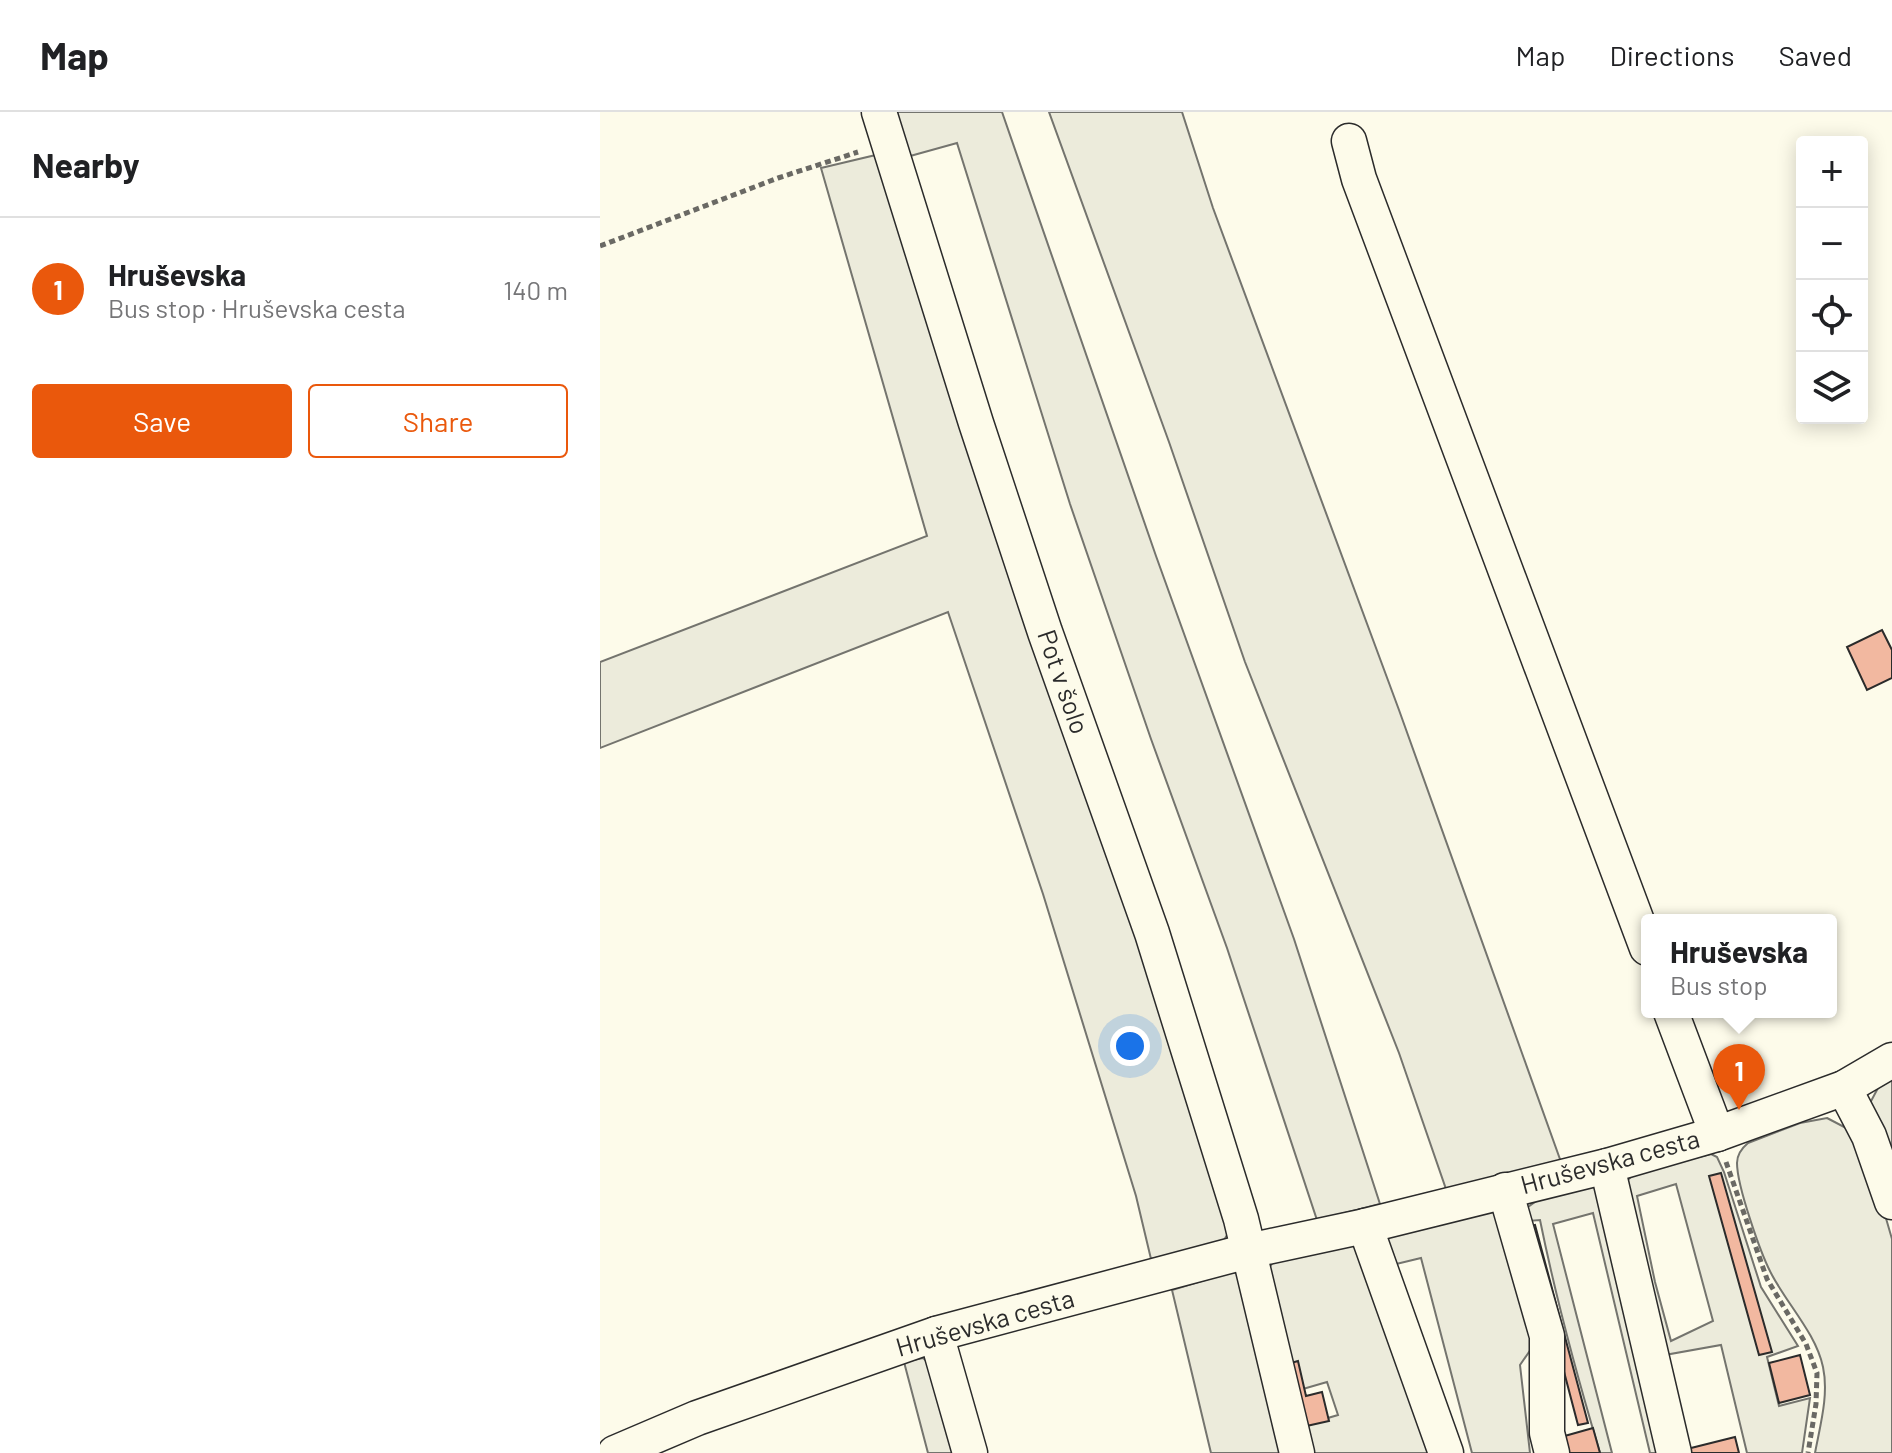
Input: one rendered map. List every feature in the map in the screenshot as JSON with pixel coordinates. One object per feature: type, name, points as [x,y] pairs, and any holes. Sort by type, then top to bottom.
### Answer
[{"type":"street","name":"Pot v šolo","points":[[879,112],[980,438],[1152,933],[1237,1204],[1297,1453]]},
{"type":"street","points":[[1349,141],[1359,179],[1641,932]]},
{"type":"street","points":[[1673,1018],[1717,1134]]},
{"type":"street","name":"Hruševska cesta","points":[[615,1453],[697,1418],[936,1334],[1248,1251],[1365,1226],[1607,1166],[1717,1134],[1844,1088],[1892,1060]]},
{"type":"street","points":[[1844,1088],[1869,1136],[1892,1202]]},
{"type":"street","points":[[1607,1166],[1674,1453]]},
{"type":"street","points":[[1505,1190],[1547,1336],[1547,1433],[1552,1453]]},
{"type":"street","points":[[1365,1226],[1446,1453]]},
{"type":"street","points":[[936,1334],[970,1453]]},
{"type":"path","points":[[600,246],[837,157],[888,145]]},
{"type":"path","points":[[1717,1134],[1767,1279],[1806,1344],[1817,1373],[1816,1404],[1808,1453]]},
{"type":"shaded area","points":[[888,112],[1002,112],[1156,556],[1294,939],[1380,1204],[1317,1220],[1227,948],[1070,504],[957,143],[903,158]]},
{"type":"shaded area","points":[[1049,112],[1182,112],[1213,208],[1399,710],[1561,1162],[1446,1189],[1399,1053],[1245,662]]},
{"type":"shaded area","points":[[880,154],[1133,906],[1231,1228],[1223,1242],[1151,1259],[1136,1196],[1043,894],[948,612],[600,748],[600,662],[927,536],[821,168]]},
{"type":"shaded area","points":[[1892,1077],[1892,1168],[1870,1103],[1878,1088]]},
{"type":"shaded area","points":[[1827,1118],[1850,1130],[1883,1208],[1892,1239],[1892,1453],[1815,1453],[1824,1399],[1823,1367],[1808,1331],[1767,1265],[1750,1220],[1738,1174],[1738,1157],[1748,1143],[1800,1123]]},
{"type":"shaded area","points":[[1711,1154],[1717,1157],[1761,1287],[1798,1346],[1767,1357],[1779,1406],[1810,1398],[1802,1453],[1747,1453],[1721,1345],[1659,1356],[1624,1183],[1637,1172]],"holes":[[[1676,1184],[1713,1321],[1671,1341],[1637,1196]]]},
{"type":"shaded area","points":[[1587,1186],[1598,1188],[1664,1453],[1650,1453],[1593,1213],[1553,1224],[1612,1453],[1600,1453],[1567,1337],[1540,1220],[1528,1221],[1528,1207],[1542,1197]]},
{"type":"shaded area","points":[[1498,1211],[1538,1339],[1520,1365],[1530,1453],[1472,1453],[1421,1258],[1388,1266],[1387,1237],[1448,1219]]},
{"type":"shaded area","points":[[1353,1243],[1434,1453],[1305,1453],[1297,1427],[1338,1415],[1327,1382],[1296,1391],[1264,1276],[1273,1262]]},
{"type":"shaded area","points":[[1242,1272],[1291,1453],[1211,1453],[1172,1290],[1228,1273]]},
{"type":"shaded area","points":[[923,1358],[938,1371],[964,1453],[928,1453],[904,1362]]},
{"type":"building","points":[[1882,630],[1892,650],[1892,678],[1867,690],[1847,647]]},
{"type":"building","points":[[1721,1173],[1772,1352],[1759,1355],[1709,1176]]},
{"type":"building","points":[[1535,1225],[1588,1423],[1578,1425],[1526,1227]]},
{"type":"building","points":[[1800,1355],[1810,1395],[1779,1403],[1769,1363]]},
{"type":"building","points":[[1298,1361],[1306,1396],[1322,1392],[1329,1421],[1302,1427],[1287,1364]]},
{"type":"building","points":[[1593,1428],[1600,1453],[1558,1453],[1554,1439]]},
{"type":"building","points":[[1735,1437],[1739,1453],[1688,1453],[1687,1449]]},
{"type":"place","name":"Hruševska","points":[[1739,1110]]}]
